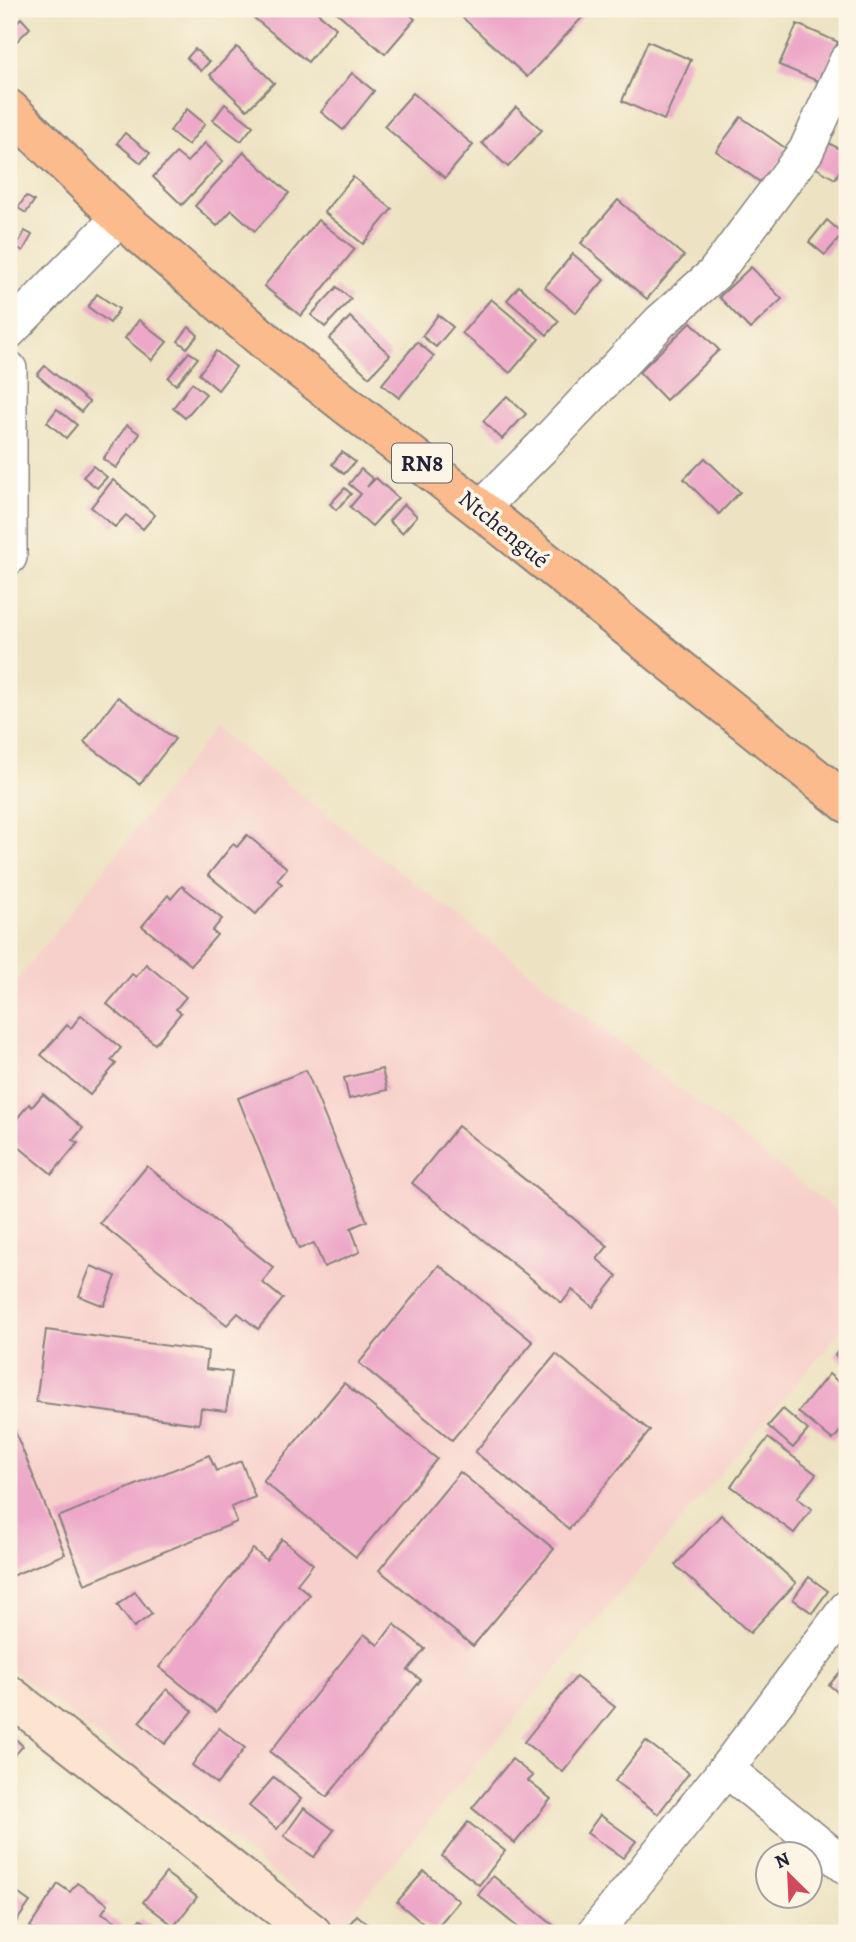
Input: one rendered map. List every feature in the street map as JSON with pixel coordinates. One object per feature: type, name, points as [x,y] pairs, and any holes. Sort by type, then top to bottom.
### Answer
[{"type":"main road","name":"Ntchengué","points":[[9,109],[120,217],[276,350],[480,509],[847,803]]},
{"type":"street","points":[[480,509],[660,321],[714,274],[806,151],[847,61]]},
{"type":"street","points":[[9,331],[120,217]]},
{"type":"street","points":[[9,369],[9,557]]},
{"type":"street","points":[[595,1933],[726,1769],[847,1608]]},
{"type":"street","points":[[9,1695],[313,1933]]},
{"type":"street","points":[[726,1769],[847,1867]]},
{"type":"shaded area","points":[[215,728],[847,1219],[847,1323],[341,1926],[9,1667],[9,990]]},
{"type":"building","points":[[243,9],[313,9],[336,28],[308,62]]},
{"type":"building","points":[[333,9],[403,9],[415,19],[385,54]]},
{"type":"building","points":[[471,9],[590,9],[527,77],[463,18]]},
{"type":"building","points":[[21,18],[30,28],[15,43],[9,38],[9,30]]},
{"type":"building","points":[[797,24],[838,42],[820,82],[779,65]]},
{"type":"building","points":[[648,41],[691,60],[664,120],[622,101]]},
{"type":"building","points":[[237,47],[274,83],[247,110],[210,75]]},
{"type":"building","points":[[195,49],[209,62],[201,71],[187,58]]},
{"type":"building","points":[[352,73],[374,91],[343,130],[321,112]]},
{"type":"building","points":[[413,93],[473,145],[445,178],[384,126]]},
{"type":"building","points":[[225,104],[253,126],[241,141],[213,120]]},
{"type":"building","points":[[516,107],[542,130],[508,167],[482,143]]},
{"type":"building","points":[[187,109],[205,124],[188,145],[170,131]]},
{"type":"building","points":[[741,117],[788,150],[763,184],[716,151]]},
{"type":"building","points":[[125,133],[150,153],[141,163],[117,143]]},
{"type":"building","points":[[825,141],[847,153],[835,179],[811,165]]},
{"type":"building","points":[[205,143],[223,161],[182,205],[153,177],[176,153],[187,162]]},
{"type":"building","points":[[244,152],[289,193],[255,231],[232,210],[217,226],[195,206]]},
{"type":"building","points":[[353,177],[392,209],[363,244],[324,212]]},
{"type":"building","points":[[26,196],[34,201],[26,213],[18,208]]},
{"type":"building","points":[[618,200],[684,256],[647,299],[581,243]]},
{"type":"building","points":[[318,220],[355,249],[301,316],[264,286]]},
{"type":"building","points":[[827,220],[843,234],[825,255],[809,242]]},
{"type":"building","points":[[25,231],[32,235],[23,251],[16,247]]},
{"type":"building","points":[[573,254],[604,280],[576,313],[545,287]]},
{"type":"building","points":[[751,267],[782,299],[750,329],[719,297]]},
{"type":"building","points":[[519,286],[559,321],[547,335],[507,300]]},
{"type":"building","points":[[337,287],[351,299],[325,327],[311,315]]},
{"type":"building","points":[[97,294],[119,309],[110,323],[88,307]]},
{"type":"building","points":[[491,299],[539,339],[510,373],[462,333]]},
{"type":"building","points":[[438,315],[453,327],[436,347],[422,336]]},
{"type":"building","points":[[350,317],[390,355],[369,377],[329,339]]},
{"type":"building","points":[[139,320],[167,342],[152,360],[125,338]]},
{"type":"building","points":[[691,322],[719,350],[666,400],[639,372]]},
{"type":"building","points":[[189,327],[198,335],[187,348],[178,341]]},
{"type":"building","points":[[417,342],[434,356],[399,398],[382,384]]},
{"type":"building","points":[[216,351],[236,367],[218,390],[199,374]]},
{"type":"building","points":[[189,352],[198,358],[176,385],[168,378]]},
{"type":"building","points":[[45,366],[89,402],[81,412],[37,375]]},
{"type":"building","points":[[192,383],[206,394],[185,418],[173,408]]},
{"type":"building","points":[[507,396],[526,414],[502,439],[483,421]]},
{"type":"building","points":[[57,409],[77,425],[66,438],[47,422]]},
{"type":"building","points":[[127,425],[140,434],[116,468],[103,459]]},
{"type":"building","points":[[342,452],[355,462],[344,474],[332,464]]},
{"type":"building","points":[[705,458],[740,492],[719,514],[684,479]]},
{"type":"building","points":[[93,466],[107,477],[97,488],[83,477]]},
{"type":"building","points":[[361,469],[373,479],[367,487],[376,478],[398,498],[372,526],[350,507],[361,494],[349,484]]},
{"type":"building","points":[[113,480],[155,515],[143,529],[126,515],[115,527],[91,507]]},
{"type":"building","points":[[345,488],[351,494],[336,510],[330,504]]},
{"type":"building","points":[[404,504],[417,516],[402,533],[389,521]]},
{"type":"building","points":[[118,697],[175,739],[140,784],[84,742]]},
{"type":"building","points":[[247,835],[287,868],[277,880],[282,884],[256,914],[208,875],[233,844],[237,847]]},
{"type":"building","points":[[182,886],[222,919],[212,931],[217,935],[191,965],[142,926],[168,895],[171,899]]},
{"type":"building","points":[[146,964],[186,997],[176,1009],[181,1013],[155,1044],[107,1004],[132,974],[136,977]]},
{"type":"building","points":[[81,1015],[121,1048],[111,1060],[116,1064],[90,1095],[41,1055],[67,1025],[71,1028]]},
{"type":"building","points":[[382,1069],[387,1090],[349,1099],[344,1078]]},
{"type":"building","points":[[306,1070],[367,1221],[351,1228],[360,1252],[324,1267],[314,1243],[299,1249],[238,1098]]},
{"type":"building","points":[[43,1094],[83,1128],[73,1140],[78,1143],[52,1174],[9,1139],[9,1128],[29,1104],[32,1107]]},
{"type":"building","points":[[458,1126],[608,1246],[597,1259],[617,1276],[593,1307],[572,1290],[562,1303],[412,1183]]},
{"type":"building","points":[[147,1166],[274,1268],[262,1282],[283,1299],[258,1329],[238,1313],[227,1325],[100,1223]]},
{"type":"building","points":[[439,1265],[533,1342],[452,1440],[359,1363]]},
{"type":"building","points":[[91,1266],[116,1276],[104,1306],[79,1296]]},
{"type":"building","points":[[46,1330],[208,1351],[206,1369],[232,1372],[226,1411],[201,1408],[199,1424],[36,1402]]},
{"type":"building","points":[[847,1339],[847,1365],[835,1355]]},
{"type":"building","points":[[556,1354],[650,1431],[569,1529],[475,1452]]},
{"type":"building","points":[[829,1374],[847,1389],[847,1423],[833,1440],[798,1412]]},
{"type":"building","points":[[344,1383],[437,1459],[356,1557],[263,1481]]},
{"type":"building","points":[[783,1409],[808,1430],[793,1448],[768,1426]]},
{"type":"building","points":[[14,1429],[65,1554],[9,1577],[9,1431]]},
{"type":"building","points":[[768,1438],[816,1474],[797,1498],[812,1509],[794,1533],[731,1486]]},
{"type":"building","points":[[209,1455],[216,1471],[241,1461],[255,1497],[231,1507],[237,1522],[85,1584],[58,1517]]},
{"type":"building","points":[[460,1472],[554,1549],[473,1646],[379,1570]]},
{"type":"building","points":[[721,1515],[796,1583],[750,1633],[675,1565]]},
{"type":"building","points":[[282,1539],[313,1564],[297,1584],[310,1595],[216,1712],[159,1667],[253,1549],[266,1560]]},
{"type":"building","points":[[809,1577],[828,1591],[812,1613],[793,1599]]},
{"type":"building","points":[[135,1592],[152,1614],[134,1627],[117,1605]]},
{"type":"building","points":[[394,1624],[425,1649],[408,1670],[421,1680],[327,1797],[270,1752],[364,1634],[378,1645]]},
{"type":"building","points":[[847,1664],[847,1700],[829,1685]]},
{"type":"building","points":[[576,1677],[615,1707],[563,1772],[524,1742]]},
{"type":"building","points":[[167,1689],[193,1711],[165,1744],[139,1722]]},
{"type":"building","points":[[219,1728],[245,1748],[217,1784],[192,1765]]},
{"type":"building","points":[[9,1733],[23,1746],[14,1756],[9,1752]]},
{"type":"building","points":[[646,1741],[689,1773],[658,1814],[615,1781]]},
{"type":"building","points":[[512,1759],[533,1776],[528,1781],[551,1799],[515,1843],[472,1808]]},
{"type":"building","points":[[274,1777],[301,1799],[277,1829],[249,1806]]},
{"type":"building","points":[[304,1808],[334,1830],[314,1857],[284,1836]]},
{"type":"building","points":[[600,1815],[636,1841],[623,1858],[587,1833]]},
{"type":"building","points":[[468,1822],[505,1851],[479,1885],[442,1856]]},
{"type":"building","points":[[424,1871],[459,1901],[433,1932],[397,1902]]},
{"type":"building","points":[[166,1873],[197,1897],[174,1926],[143,1902]]},
{"type":"building","points":[[493,1876],[558,1929],[554,1933],[525,1933],[478,1895]]},
{"type":"building","points":[[77,1883],[108,1904],[102,1913],[122,1925],[117,1933],[40,1933],[30,1927],[58,1884],[70,1892]]},
{"type":"building","points":[[9,1887],[30,1902],[9,1932]]},
{"type":"building","points":[[357,1915],[370,1926],[364,1933],[353,1933],[346,1928]]},
{"type":"building","points":[[140,1919],[155,1929],[152,1933],[131,1933]]}]
